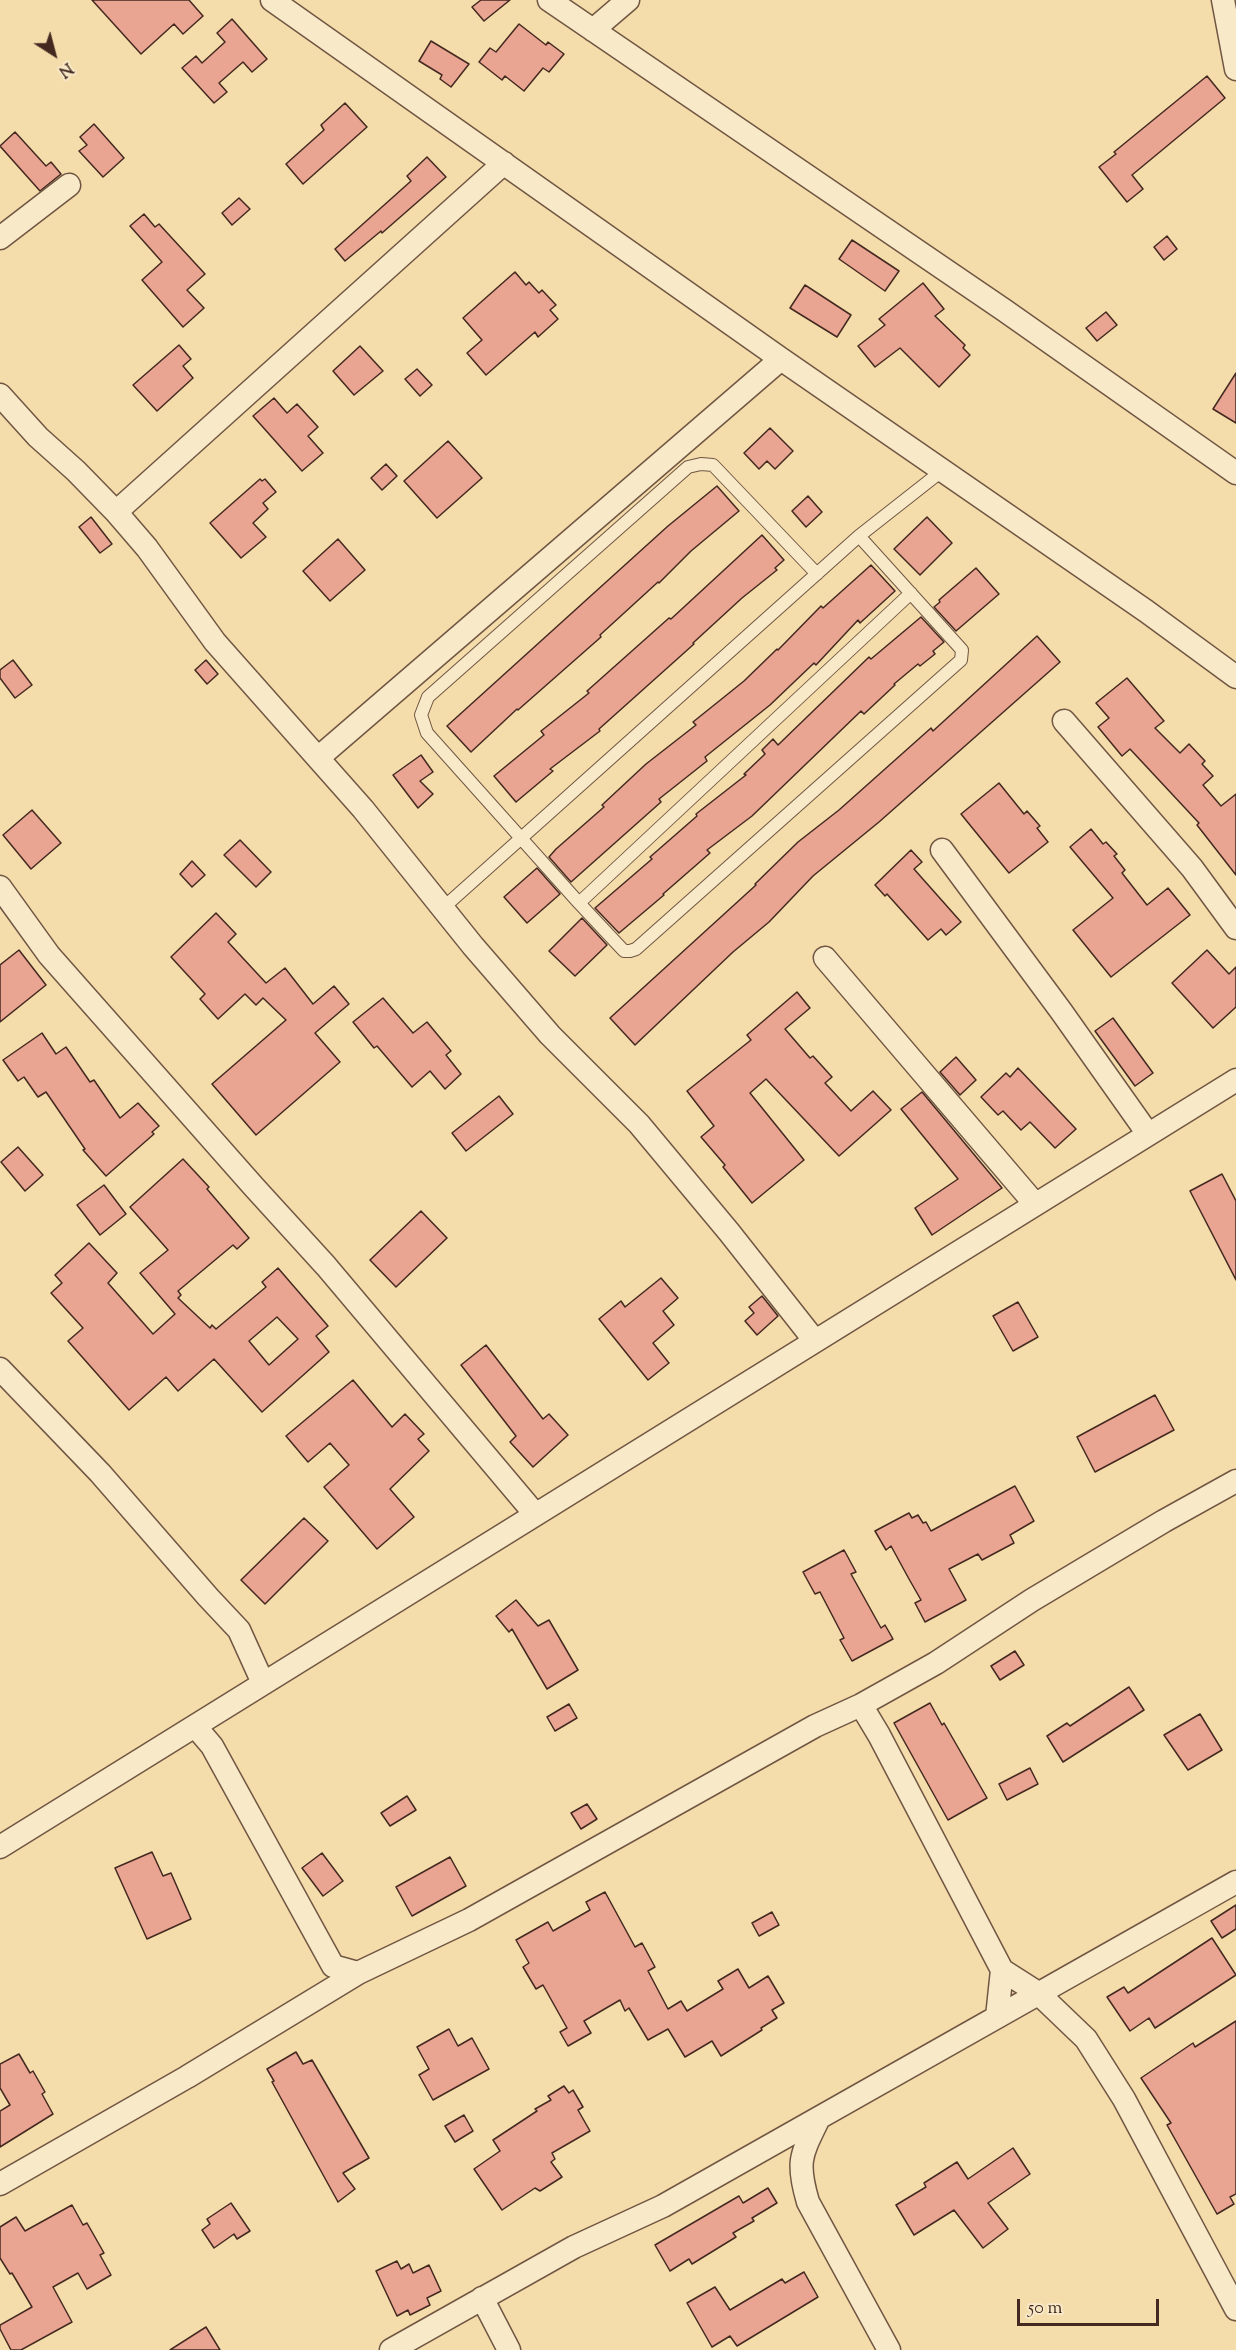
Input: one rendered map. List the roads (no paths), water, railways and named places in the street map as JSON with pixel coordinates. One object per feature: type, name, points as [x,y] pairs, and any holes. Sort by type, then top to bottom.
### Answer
[{"type":"street","points":[[272,0],[781,359],[1146,611],[1236,677]]},
{"type":"street","points":[[549,0],[1004,310],[1236,473]]},
{"type":"street","points":[[593,30],[628,0]]},
{"type":"street","points":[[1223,0],[1236,69]]},
{"type":"street","points":[[116,512],[504,163]]},
{"type":"street","points":[[0,238],[69,185]]},
{"type":"street","points":[[318,758],[781,359]]},
{"type":"street","points":[[0,395],[38,437],[76,471],[116,512],[147,548],[215,642],[363,808],[473,946],[550,1035],[639,1124],[729,1232],[815,1341]]},
{"type":"street","points":[[1064,721],[1192,868],[1236,928]]},
{"type":"street","points":[[942,850],[1148,1134]]},
{"type":"street","points":[[0,887],[49,955],[326,1266],[536,1514]]},
{"type":"street","points":[[825,958],[1035,1204]]},
{"type":"street","points":[[0,1847],[1236,1080]]},
{"type":"street","points":[[0,1369],[100,1473],[208,1598],[239,1630],[263,1683]]},
{"type":"street","points":[[0,2184],[187,2077],[358,1973],[469,1920],[814,1726],[861,1705],[936,1663],[1153,1527],[1236,1481]]},
{"type":"street","points":[[861,1705],[1002,1970],[1038,1993],[1086,2039],[1124,2099],[1236,2310]]},
{"type":"street","points":[[195,1726],[212,1746],[333,1966],[358,1973]]},
{"type":"street","points":[[391,2350],[574,2247],[663,2206],[1236,1882]]},
{"type":"street","points":[[318,1998],[333,1966]]},
{"type":"street","points":[[997,2017],[1002,1970]]},
{"type":"street","points":[[819,2118],[801,2156],[801,2176],[808,2202],[889,2350]]},
{"type":"street","points":[[482,2298],[509,2350]]},
{"type":"lane","points":[[817,574],[713,465],[701,464],[688,467],[428,697],[421,715],[427,733],[624,951],[636,949],[961,660],[962,650],[859,536]]},
{"type":"lane","points":[[443,908],[859,536],[943,470]]},
{"type":"lane","points":[[579,903],[911,593]]}]
